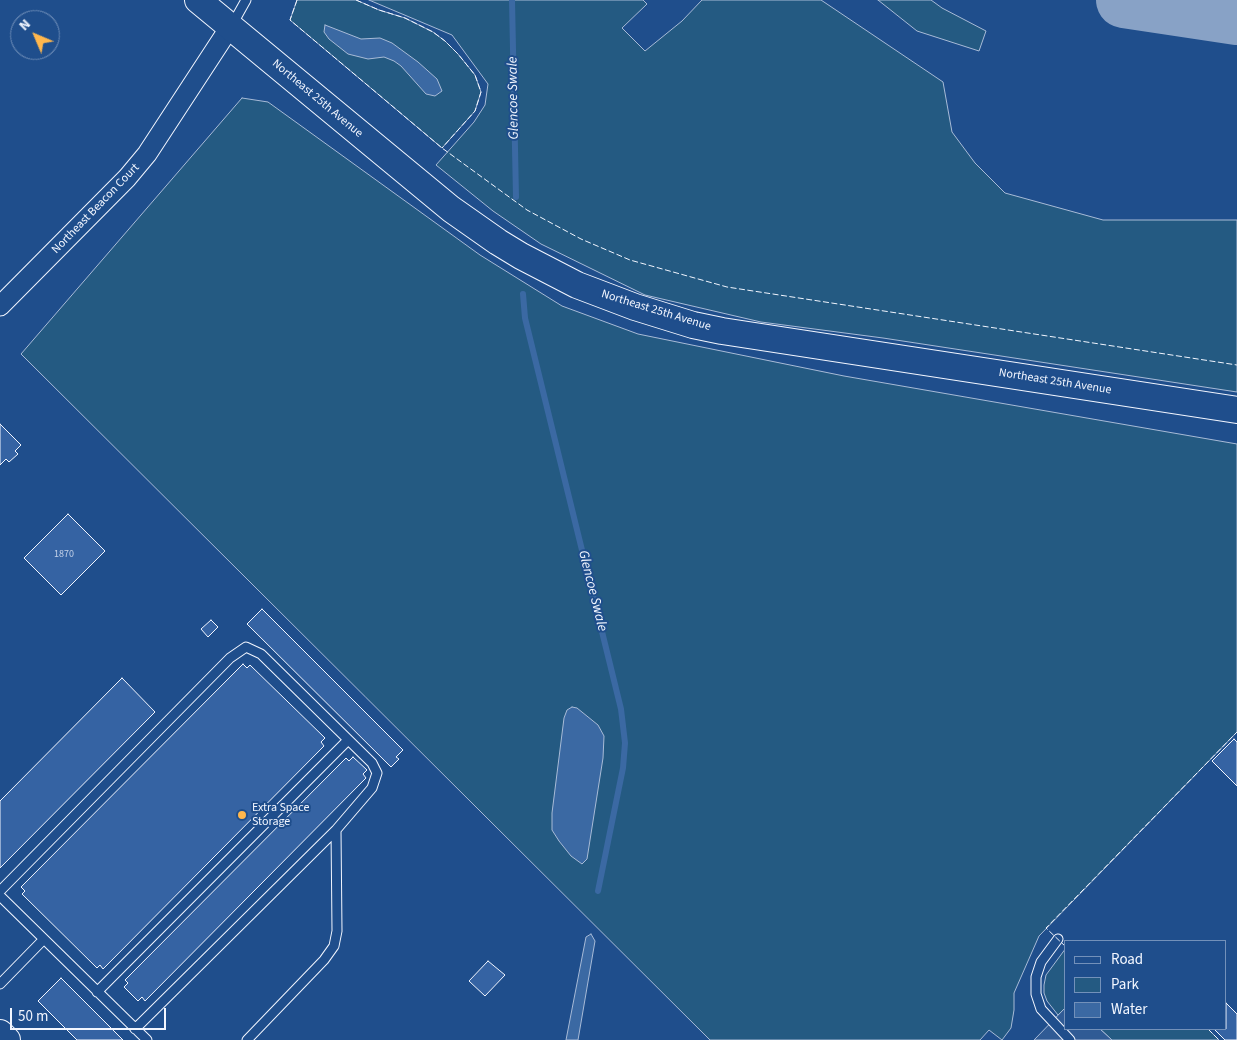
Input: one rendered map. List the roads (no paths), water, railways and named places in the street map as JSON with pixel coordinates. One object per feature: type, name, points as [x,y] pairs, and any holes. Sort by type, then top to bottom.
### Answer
[{"type":"main road","name":"Northeast 25th Avenue","points":[[198,0],[428,191],[474,226],[521,256],[606,296],[685,322],[722,331],[1237,410]]},
{"type":"main road","points":[[0,1033],[7,1040]]},
{"type":"street","name":"Northeast Beacon Court","points":[[0,306],[127,178],[147,154],[230,27]]},
{"type":"lane","points":[[230,27],[246,0]]},
{"type":"lane","points":[[0,891],[230,658],[246,647],[261,654],[372,763],[377,773],[372,788],[336,830],[135,1029]]},
{"type":"lane","points":[[97,992],[348,740]]},
{"type":"lane","points":[[247,1040],[324,960],[334,946],[337,931],[336,830]]},
{"type":"lane","points":[[0,896],[147,1040]]},
{"type":"lane","points":[[1058,939],[1042,962],[1036,977],[1036,994],[1042,1009],[1070,1040]]},
{"type":"lane","points":[[0,984],[44,940]]},
{"type":"water","points":[[325,25],[361,39],[380,38],[392,43],[437,79],[442,91],[435,96],[426,94],[401,66],[384,57],[368,59],[348,54],[329,39],[324,32]]},
{"type":"water","points":[[572,707],[577,708],[598,725],[604,736],[603,758],[587,859],[582,864],[571,856],[552,830],[552,813],[564,718],[567,710]]},
{"type":"water","points":[[591,934],[595,941],[578,1040],[566,1040],[586,937]]},
{"type":"waterway","name":"Glencoe Swale","points":[[512,0],[516,197]]},
{"type":"waterway","name":"Glencoe Swale","points":[[523,294],[525,318],[621,709],[625,743],[623,768],[598,891]]},
{"type":"place","name":"Extra Space Storage","points":[[242,815]]}]
